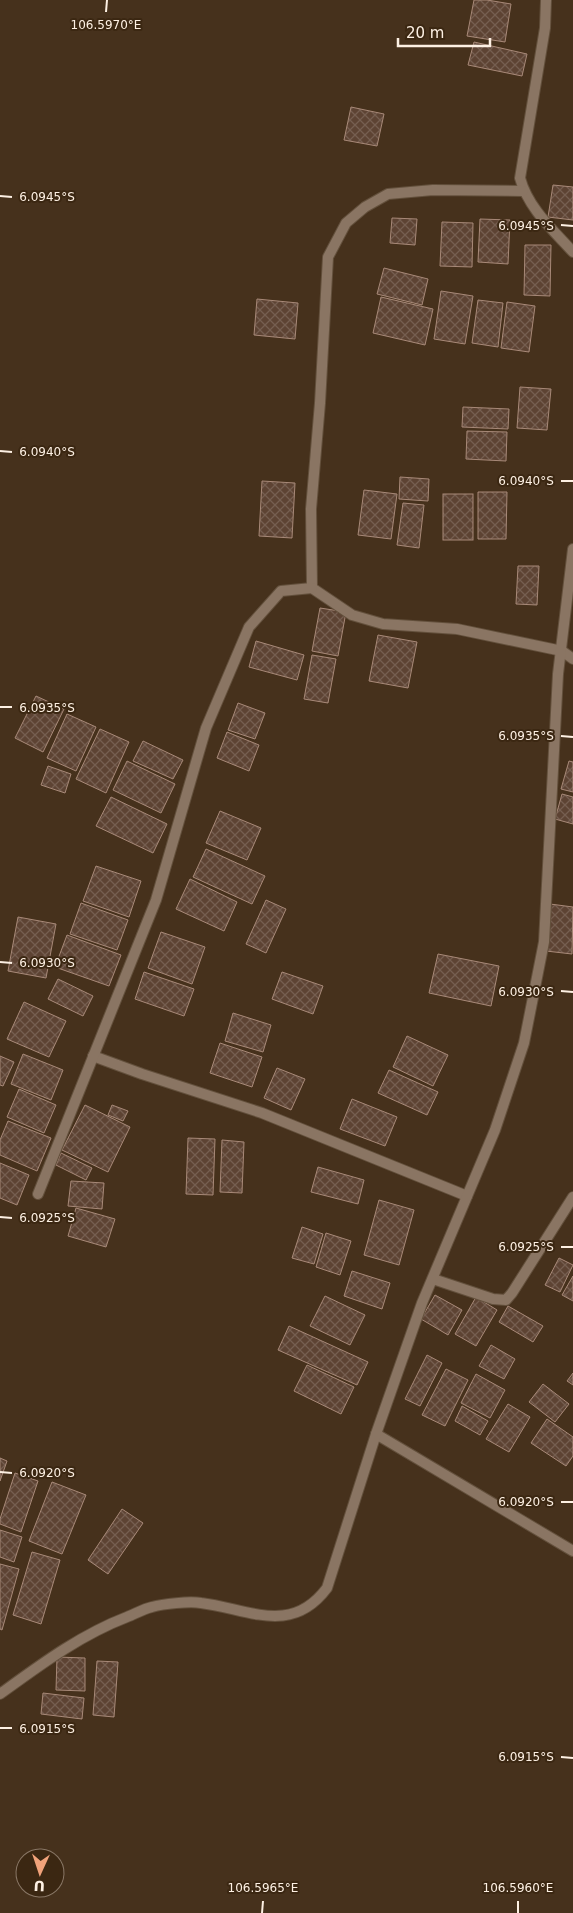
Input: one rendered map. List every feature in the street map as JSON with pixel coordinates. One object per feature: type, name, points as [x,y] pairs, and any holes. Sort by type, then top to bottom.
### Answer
[{"type":"street","points":[[546,0],[546,28],[520,178],[523,191],[530,202],[573,252]]},
{"type":"street","points":[[312,588],[311,509],[320,403],[328,257],[346,223],[365,206],[388,194],[433,190],[523,191]]},
{"type":"street","points":[[0,1694],[49,1659],[100,1627],[152,1607],[199,1602],[275,1618],[291,1615],[317,1600],[327,1588],[376,1434],[422,1303],[495,1130],[524,1044],[544,942],[558,674],[573,549]]},
{"type":"street","points":[[38,1194],[156,900],[206,728],[249,627],[281,591],[312,588],[352,615],[383,624],[457,630],[562,651],[573,659]]},
{"type":"street","points":[[94,1056],[142,1074],[262,1113],[467,1196]]},
{"type":"street","points":[[433,1279],[493,1299],[506,1300],[573,1197]]},
{"type":"street","points":[[376,1434],[573,1552]]},
{"type":"building","points":[[474,0],[511,4],[505,42],[467,36]]},
{"type":"building","points":[[474,42],[527,54],[522,76],[468,65]]},
{"type":"building","points":[[351,107],[384,114],[377,146],[344,140]]},
{"type":"building","points":[[553,185],[573,187],[573,220],[548,217]]},
{"type":"building","points":[[392,218],[417,219],[415,245],[390,243]]},
{"type":"building","points":[[480,219],[510,220],[508,264],[478,262]]},
{"type":"building","points":[[442,222],[473,223],[472,267],[440,266]]},
{"type":"building","points":[[525,245],[551,245],[550,296],[524,295]]},
{"type":"building","points":[[384,268],[428,279],[422,305],[377,294]]},
{"type":"building","points":[[441,291],[473,296],[465,344],[434,339]]},
{"type":"building","points":[[381,297],[433,309],[425,345],[373,333]]},
{"type":"building","points":[[257,299],[298,303],[295,339],[254,335]]},
{"type":"building","points":[[478,300],[503,303],[498,347],[472,343]]},
{"type":"building","points":[[507,302],[535,306],[529,352],[501,348]]},
{"type":"building","points":[[520,387],[551,389],[547,430],[517,428]]},
{"type":"building","points":[[463,407],[509,409],[508,429],[462,427]]},
{"type":"building","points":[[467,431],[507,432],[506,461],[466,459]]},
{"type":"building","points":[[400,477],[429,479],[428,501],[399,499]]},
{"type":"building","points":[[262,481],[295,483],[292,538],[259,536]]},
{"type":"building","points":[[364,490],[397,494],[391,539],[358,535]]},
{"type":"building","points":[[478,492],[507,492],[506,539],[478,539]]},
{"type":"building","points":[[443,494],[473,494],[473,540],[443,540]]},
{"type":"building","points":[[403,503],[424,505],[419,548],[397,545]]},
{"type":"building","points":[[518,566],[539,566],[537,605],[516,604]]},
{"type":"building","points":[[320,608],[346,612],[338,656],[312,651]]},
{"type":"building","points":[[378,635],[417,642],[408,688],[369,681]]},
{"type":"building","points":[[256,641],[304,655],[297,680],[249,667]]},
{"type":"building","points":[[312,655],[336,659],[328,703],[304,699]]},
{"type":"building","points":[[36,696],[64,709],[43,752],[15,738]]},
{"type":"building","points":[[238,703],[265,713],[255,739],[228,730]]},
{"type":"building","points":[[67,714],[96,727],[76,771],[47,758]]},
{"type":"building","points":[[100,729],[129,742],[106,793],[76,779]]},
{"type":"building","points":[[227,732],[259,745],[249,771],[217,758]]},
{"type":"building","points":[[143,741],[183,760],[173,779],[133,761]]},
{"type":"building","points":[[127,761],[175,784],[161,813],[113,790]]},
{"type":"building","points":[[569,761],[573,762],[573,792],[561,789]]},
{"type":"building","points":[[48,766],[71,774],[65,793],[41,785]]},
{"type":"building","points":[[562,794],[573,797],[573,824],[555,819]]},
{"type":"building","points":[[111,797],[167,824],[153,853],[96,826]]},
{"type":"building","points":[[220,811],[261,828],[247,860],[206,843]]},
{"type":"building","points":[[206,849],[265,876],[252,904],[193,877]]},
{"type":"building","points":[[96,866],[141,881],[129,917],[83,901]]},
{"type":"building","points":[[190,879],[237,902],[224,931],[176,909]]},
{"type":"building","points":[[266,900],[286,909],[266,953],[246,944]]},
{"type":"building","points":[[81,903],[128,920],[117,950],[70,934]]},
{"type":"building","points":[[550,904],[573,907],[572,954],[546,951]]},
{"type":"building","points":[[18,917],[56,924],[46,978],[8,971]]},
{"type":"building","points":[[161,932],[205,947],[192,984],[148,968]]},
{"type":"building","points":[[67,935],[121,955],[109,986],[55,967]]},
{"type":"building","points":[[438,954],[499,966],[491,1006],[429,993]]},
{"type":"building","points":[[144,972],[194,989],[184,1016],[135,999]]},
{"type":"building","points":[[282,972],[323,986],[313,1014],[272,999]]},
{"type":"building","points":[[58,979],[93,996],[83,1016],[48,999]]},
{"type":"building","points":[[24,1002],[66,1021],[49,1057],[7,1039]]},
{"type":"building","points":[[233,1013],[271,1025],[263,1052],[225,1041]]},
{"type":"building","points":[[407,1036],[448,1055],[433,1086],[393,1067]]},
{"type":"building","points":[[220,1043],[262,1057],[252,1087],[210,1073]]},
{"type":"building","points":[[23,1054],[63,1070],[51,1100],[11,1084]]},
{"type":"building","points":[[0,1056],[14,1062],[3,1086],[0,1085]]},
{"type":"building","points":[[277,1068],[305,1079],[291,1110],[264,1098]]},
{"type":"building","points":[[389,1070],[438,1092],[427,1115],[378,1093]]},
{"type":"building","points":[[19,1089],[56,1105],[44,1133],[7,1117]]},
{"type":"building","points":[[352,1099],[397,1117],[385,1146],[340,1129]]},
{"type":"building","points":[[85,1105],[130,1127],[108,1172],[62,1150]]},
{"type":"building","points":[[112,1105],[128,1111],[123,1121],[108,1115]]},
{"type":"building","points":[[8,1121],[51,1138],[37,1171],[0,1155],[0,1140]]},
{"type":"building","points":[[188,1138],[215,1139],[213,1195],[186,1194]]},
{"type":"building","points":[[222,1140],[244,1142],[242,1193],[220,1192]]},
{"type":"building","points":[[61,1153],[92,1168],[86,1180],[56,1165]]},
{"type":"building","points":[[0,1163],[29,1175],[17,1205],[0,1198]]},
{"type":"building","points":[[318,1167],[364,1180],[358,1204],[311,1192]]},
{"type":"building","points":[[71,1181],[104,1183],[102,1209],[68,1206]]},
{"type":"building","points":[[379,1200],[414,1210],[399,1265],[364,1255]]},
{"type":"building","points":[[76,1208],[115,1219],[106,1247],[68,1236]]},
{"type":"building","points":[[302,1227],[323,1234],[314,1264],[292,1258]]},
{"type":"building","points":[[326,1233],[351,1241],[340,1275],[316,1267]]},
{"type":"building","points":[[559,1258],[573,1265],[560,1292],[545,1285]]},
{"type":"building","points":[[352,1271],[390,1283],[382,1309],[344,1296]]},
{"type":"building","points":[[573,1276],[573,1301],[562,1295]]},
{"type":"building","points":[[435,1295],[462,1310],[448,1335],[421,1319]]},
{"type":"building","points":[[325,1296],[365,1315],[350,1345],[310,1326]]},
{"type":"building","points":[[476,1297],[497,1310],[476,1346],[455,1334]]},
{"type":"building","points":[[508,1306],[543,1326],[533,1342],[499,1322]]},
{"type":"building","points":[[289,1326],[368,1362],[357,1385],[278,1350]]},
{"type":"building","points":[[491,1345],[515,1359],[504,1379],[479,1366]]},
{"type":"building","points":[[427,1355],[442,1363],[420,1406],[405,1399]]},
{"type":"building","points":[[307,1365],[354,1387],[341,1414],[294,1391]]},
{"type":"building","points":[[446,1369],[468,1380],[445,1426],[422,1415]]},
{"type":"building","points":[[573,1373],[573,1385],[567,1381]]},
{"type":"building","points":[[476,1374],[505,1390],[490,1418],[461,1403]]},
{"type":"building","points":[[543,1384],[569,1404],[555,1422],[529,1402]]},
{"type":"building","points":[[508,1404],[530,1417],[509,1452],[486,1439]]},
{"type":"building","points":[[462,1406],[488,1421],[480,1435],[455,1421]]},
{"type":"building","points":[[547,1419],[573,1437],[573,1456],[566,1466],[531,1443]]},
{"type":"building","points":[[0,1458],[7,1461],[0,1481]]},
{"type":"building","points":[[15,1473],[38,1481],[21,1532],[0,1524]]},
{"type":"building","points":[[52,1482],[86,1495],[62,1554],[29,1541]]},
{"type":"building","points":[[122,1509],[143,1523],[108,1574],[88,1560]]},
{"type":"building","points":[[0,1530],[22,1537],[14,1562],[0,1557]]},
{"type":"building","points":[[32,1552],[60,1560],[41,1624],[13,1615]]},
{"type":"building","points":[[0,1564],[19,1569],[2,1630],[0,1629]]},
{"type":"building","points":[[57,1657],[85,1658],[85,1691],[56,1690]]},
{"type":"building","points":[[97,1661],[118,1662],[114,1717],[93,1715]]},
{"type":"building","points":[[43,1693],[84,1698],[82,1719],[41,1714]]}]
